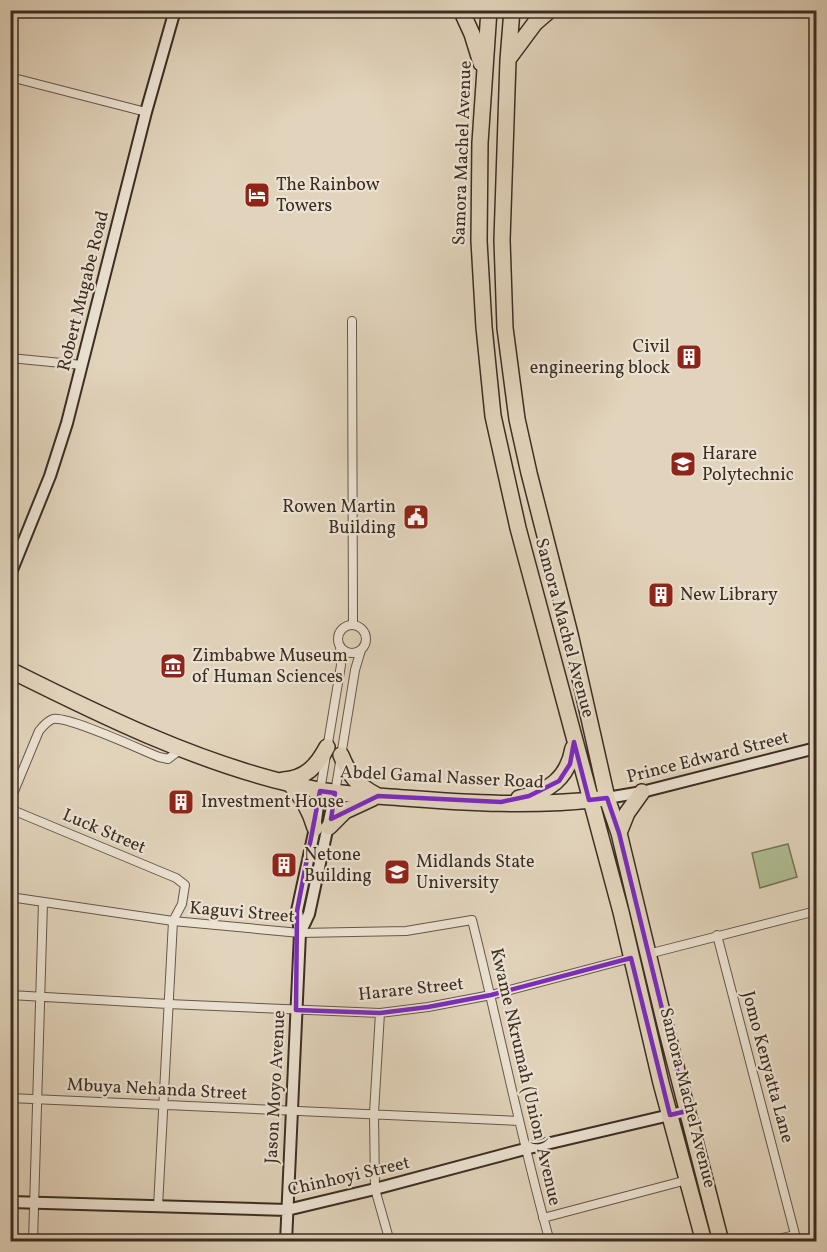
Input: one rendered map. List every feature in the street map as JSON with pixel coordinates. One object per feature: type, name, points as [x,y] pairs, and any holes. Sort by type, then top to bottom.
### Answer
[{"type":"highway","points":[[461,10],[472,34],[484,75]]},
{"type":"highway","name":"Samora Machel Avenue","points":[[489,10],[480,142],[479,241],[484,327],[493,416],[518,528],[589,800],[621,912],[670,1115],[704,1242]]},
{"type":"highway","name":"Samora Machel Avenue","points":[[512,10],[508,60],[502,240],[506,328],[516,408],[529,473],[570,634],[608,798],[619,833],[721,1242]]},
{"type":"highway","points":[[508,60],[535,22],[550,10]]},
{"type":"highway","name":"Abdel Gamal Nasser Road","points":[[14,673],[182,748],[237,769],[328,792],[453,802],[550,803],[608,798]]},
{"type":"highway","points":[[501,802],[529,796],[559,781],[570,764],[574,742]]},
{"type":"highway","points":[[284,782],[305,774],[318,763],[327,747]]},
{"type":"highway","points":[[341,755],[347,771],[360,786],[378,796]]},
{"type":"highway","points":[[284,782],[299,792],[322,827],[345,811],[378,796]]},
{"type":"highway","points":[[619,833],[627,813],[642,792]]},
{"type":"street","name":"Robert Mugabe Road","points":[[10,575],[50,476],[67,423],[146,112],[175,10]]},
{"type":"street","points":[[10,77],[146,112]]},
{"type":"street","points":[[352,321],[353,624]]},
{"type":"street","points":[[10,358],[82,365]]},
{"type":"street","points":[[353,624],[361,627],[366,635],[366,642],[355,670],[341,755],[328,792],[327,747],[340,665],[338,640],[341,630],[353,624]]},
{"type":"street","points":[[340,646],[348,652],[361,650]]},
{"type":"street","points":[[10,801],[39,731],[47,722],[55,719],[80,725],[164,759],[171,757],[182,748]]},
{"type":"street","name":"Prince Edward Street","points":[[608,798],[642,792],[816,748]]},
{"type":"street","name":"Jason Moyo Avenue","points":[[322,827],[328,792]]},
{"type":"street","name":"Jason Moyo Avenue","points":[[286,1242],[300,933],[297,911],[322,827],[328,792]]},
{"type":"street","name":"Luck Street","points":[[10,809],[176,878],[185,885],[182,903],[173,921]]},
{"type":"street","name":"Kaguvi Street","points":[[10,897],[173,921],[300,933],[406,931],[472,920]]},
{"type":"street","points":[[33,1242],[43,902]]},
{"type":"street","points":[[648,954],[816,910]]},
{"type":"street","name":"Kwame Nkrumah (Union) Avenue","points":[[472,920],[525,1149],[550,1242]]},
{"type":"street","points":[[158,1207],[173,921]]},
{"type":"street","name":"Jomo Kenyatta Lane","points":[[717,935],[796,1238]]},
{"type":"street","name":"Harare Street","points":[[10,995],[296,1010],[380,1012],[428,1007],[491,995],[631,958]]},
{"type":"street","points":[[380,1012],[374,1113],[375,1189],[390,1242]]},
{"type":"street","name":"Mbuya Nehanda Street","points":[[10,1098],[519,1120]]},
{"type":"street","name":"Chinhoyi Street","points":[[10,1202],[287,1210],[525,1149],[687,1111]]},
{"type":"street","points":[[543,1218],[687,1180]]},
{"type":"street","points":[[765,1242],[796,1238]]},
{"type":"highlighted area","points":[[574,742],[589,800],[607,798],[619,833],[687,1111],[670,1115],[631,958],[491,995],[428,1007],[380,1013],[296,1010],[297,911],[320,791],[335,793],[331,819],[378,796],[501,802],[529,796],[559,781],[570,764]]},
{"type":"green space","points":[[788,844],[797,877],[760,888],[752,853]]},
{"type":"place","name":"The Rainbow Towers","points":[[257,195]]},
{"type":"place","name":"Civil engineering block","points":[[689,357]]},
{"type":"place","name":"Harare Polytechnic","points":[[683,464]]},
{"type":"place","name":"Rowen Martin Building","points":[[416,517]]},
{"type":"place","name":"New Library","points":[[661,595]]},
{"type":"place","name":"Zimbabwe Museum of Human Sciences","points":[[173,666]]},
{"type":"place","name":"Investment House","points":[[181,802]]},
{"type":"place","name":"Netone Building","points":[[284,865]]},
{"type":"place","name":"Midlands State University","points":[[397,872]]}]
